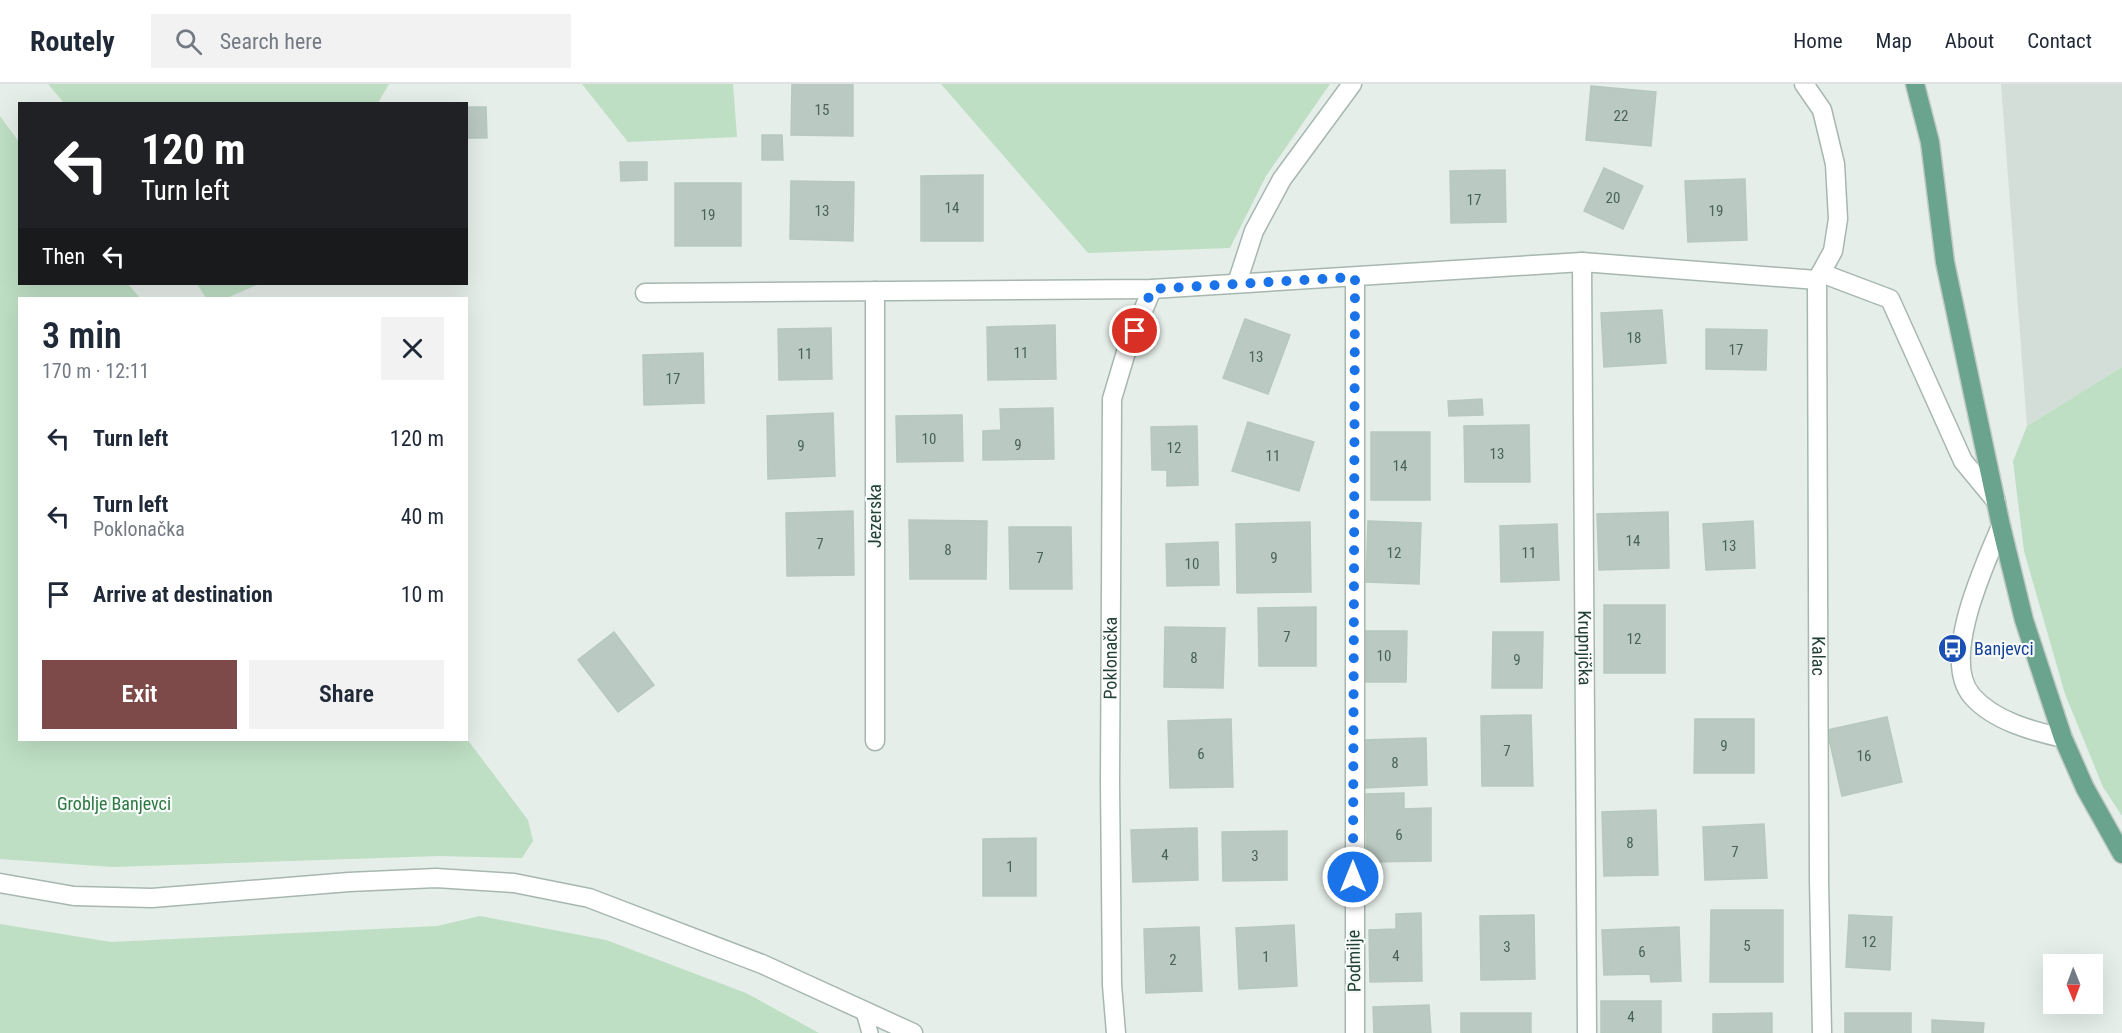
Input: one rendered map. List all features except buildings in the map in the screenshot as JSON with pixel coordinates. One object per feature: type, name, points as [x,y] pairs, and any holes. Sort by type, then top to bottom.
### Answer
[{"type":"main road","points":[[1915,84],[1930,142],[1945,262],[2001,526],[2024,620],[2063,738],[2085,788],[2122,854]]},
{"type":"street","points":[[1237,283],[1254,231],[1282,179],[1352,84]]},
{"type":"street","points":[[1804,84],[1822,110],[1835,164],[1838,219],[1833,251],[1819,277]]},
{"type":"street","points":[[645,293],[1152,289],[1582,262],[1819,277],[1890,298],[1963,461],[1996,501]]},
{"type":"street","name":"Krupnjička","points":[[1582,262],[1587,1033]]},
{"type":"street","name":"Podmilje","points":[[1355,277],[1355,1033]]},
{"type":"street","name":"Kalac","points":[[1819,277],[1819,880],[1822,1033]]},
{"type":"street","name":"Poklonačka","points":[[1116,1033],[1112,985],[1110,783],[1112,399],[1126,352],[1152,289]]},
{"type":"street","name":"Jezerska","points":[[874,741],[875,291]]},
{"type":"street","points":[[2001,526],[1970,600],[1963,643],[1962,674],[1971,695],[1995,715],[2037,732],[2063,738]]},
{"type":"street","points":[[0,883],[74,896],[152,898],[349,882],[436,878],[514,883],[589,898],[762,964],[913,1033]]},
{"type":"lane","points":[[864,1012],[870,1033]]},
{"type":"shaded area","points":[[2001,84],[2122,84],[2122,367],[2027,426]]},
{"type":"green space","points":[[48,84],[389,84],[379,102],[63,102]]},
{"type":"green space","points":[[582,84],[733,84],[737,137],[628,142]]},
{"type":"green space","points":[[941,84],[1330,84],[1266,176],[1230,248],[1088,253]]},
{"type":"green space","name":"Groblje Banjevci","points":[[0,116],[18,141],[18,285],[129,285],[139,297],[18,297],[18,741],[468,740],[528,820],[533,841],[522,858],[439,856],[112,867],[0,859]]},
{"type":"green space","points":[[198,285],[257,285],[229,297],[205,297]]},
{"type":"green space","points":[[2122,367],[2122,816],[2103,787],[2065,694],[2024,551],[2013,461],[2027,426]]},
{"type":"green space","points":[[480,916],[606,940],[746,993],[819,1033],[0,1033],[0,924],[111,942],[437,926]]},
{"type":"place","name":"Banjevci","points":[[1953,649]]},
{"type":"route","points":[[1135,331],[1152,289],[1355,277],[1353,877]]}]
